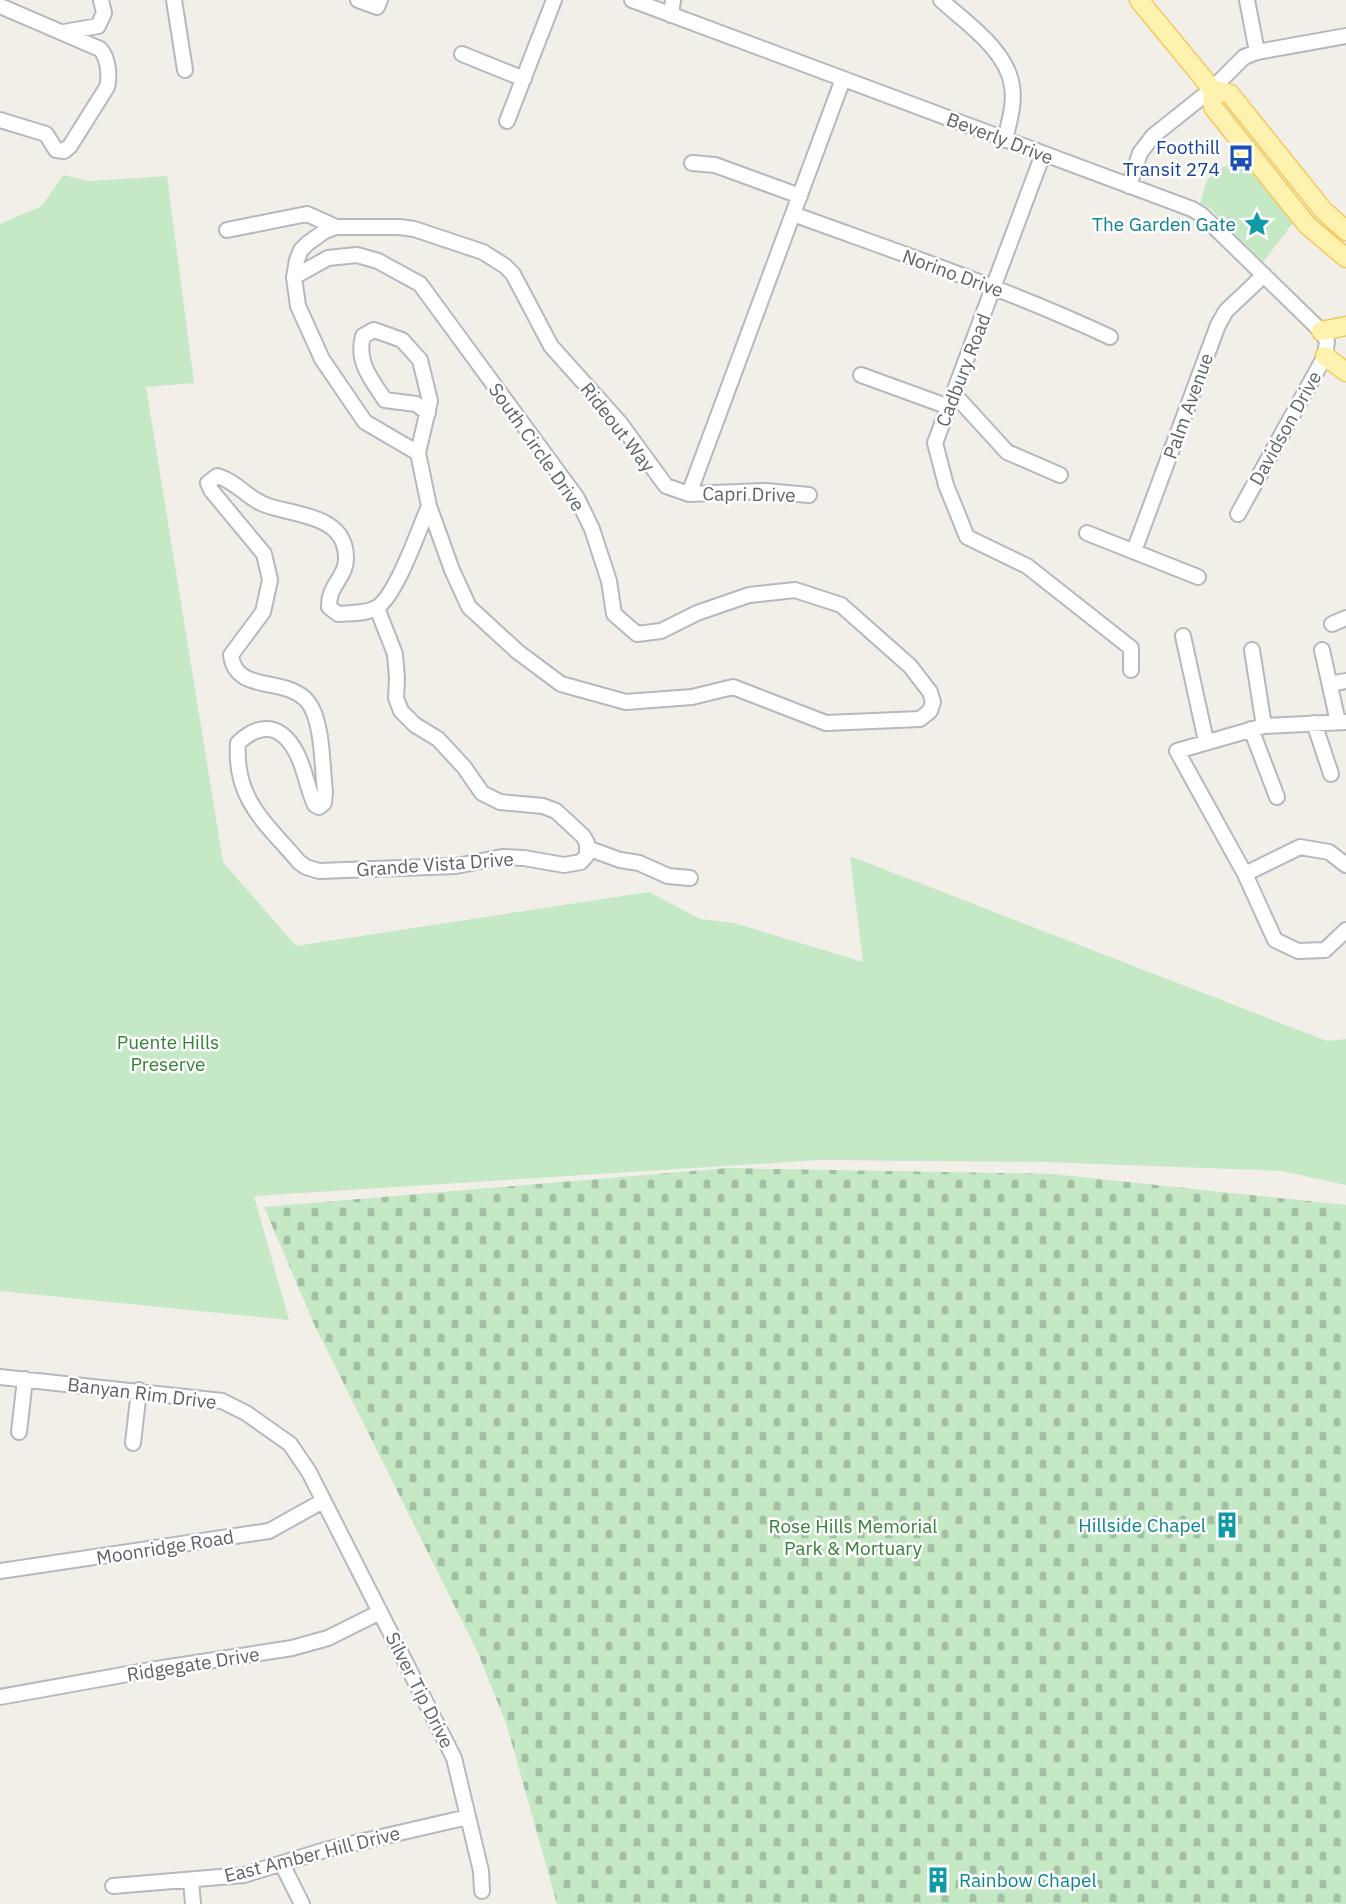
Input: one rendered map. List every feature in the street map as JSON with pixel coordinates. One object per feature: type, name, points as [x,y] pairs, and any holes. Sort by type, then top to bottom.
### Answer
[{"type":"main road","points":[[1139,0],[1212,89],[1230,94],[1323,210],[1346,231]]},
{"type":"main road","points":[[1212,89],[1213,107],[1266,174],[1307,225],[1346,258]]},
{"type":"main road","points":[[1346,326],[1324,343],[1346,372]]},
{"type":"street","points":[[63,33],[97,26],[104,13],[102,0]]},
{"type":"street","points":[[174,0],[185,69]]},
{"type":"street","points":[[358,0],[378,3]]},
{"type":"street","points":[[508,121],[554,0]]},
{"type":"street","name":"Beverly Drive","points":[[632,0],[672,7],[843,79],[1192,209],[1202,215],[1264,275],[1324,343]]},
{"type":"street","points":[[941,0],[990,46],[1007,71],[1012,86],[1013,105],[1005,139]]},
{"type":"street","points":[[1247,0],[1257,52]]},
{"type":"street","points":[[0,6],[96,46],[103,51],[108,76],[107,87],[70,146],[64,151],[58,151],[46,135],[0,120]]},
{"type":"street","points":[[1129,186],[1139,153],[1153,136],[1212,89],[1244,57],[1257,52],[1346,36]]},
{"type":"street","points":[[462,54],[524,79]]},
{"type":"street","points":[[689,494],[843,79]]},
{"type":"street","name":"Cadbury Road","points":[[1044,154],[935,443],[946,485],[967,537],[1027,566],[1124,642],[1131,648],[1131,670]]},
{"type":"street","points":[[692,163],[715,165],[800,196]]},
{"type":"street","points":[[228,230],[307,214],[336,227]]},
{"type":"street","name":"Norino Drive","points":[[793,214],[993,288],[1110,337]]},
{"type":"street","points":[[336,227],[316,236],[301,250],[294,277],[298,306],[322,359],[365,422],[418,453]]},
{"type":"street","name":"Rideout Way","points":[[336,227],[414,229],[483,252],[505,266],[513,274],[551,346],[620,424],[660,481],[689,494]]},
{"type":"street","name":"South Circle Drive","points":[[294,277],[328,258],[357,255],[378,261],[420,284],[577,498],[592,528],[605,568],[614,614],[637,634],[662,631],[697,612],[749,595],[796,590],[841,605],[910,666],[930,692],[933,702],[930,712],[920,719],[826,723],[733,687],[692,698],[626,702],[561,684],[519,652],[469,607],[452,570],[429,506]]},
{"type":"street","name":"Palm Avenue","points":[[1134,551],[1218,325],[1226,311],[1264,275]]},
{"type":"street","points":[[428,413],[416,404],[386,400],[364,369],[359,347],[363,335],[374,330],[402,340],[420,360],[430,401],[428,413],[418,453],[429,506],[398,578],[377,608],[395,654],[396,698],[401,711],[415,725],[438,738],[464,767],[482,793],[500,802],[543,806],[556,811],[583,836],[587,848],[620,860],[639,863],[668,876],[690,878]]},
{"type":"street","name":"Davidson Drive","points":[[1238,514],[1324,343]]},
{"type":"street","points":[[861,375],[951,400],[1007,452],[1060,474]]},
{"type":"street","name":"Grande Vista Drive","points":[[377,608],[338,614],[329,607],[328,596],[343,572],[346,557],[343,543],[335,529],[324,521],[265,505],[227,479],[211,479],[208,483],[211,490],[264,554],[271,580],[263,612],[231,655],[236,674],[298,693],[316,715],[325,792],[324,803],[319,807],[311,796],[297,752],[286,738],[267,728],[250,732],[238,743],[237,766],[252,808],[299,862],[319,870],[456,866],[502,857],[564,865],[581,862],[587,855],[587,848]]},
{"type":"street","name":"Capri Drive","points":[[689,494],[766,491],[809,495]]},
{"type":"street","points":[[1087,533],[1198,577]]},
{"type":"street","points":[[1332,624],[1346,618]]},
{"type":"street","points":[[1183,636],[1206,741]]},
{"type":"street","points":[[1252,650],[1257,727],[1277,797]]},
{"type":"street","points":[[1322,650],[1342,722],[1257,727],[1177,751],[1245,874],[1275,940],[1298,951],[1325,950],[1346,930]]},
{"type":"street","points":[[1330,684],[1346,681]]},
{"type":"street","points":[[1314,723],[1331,774]]},
{"type":"street","points":[[1245,874],[1300,847],[1329,852],[1346,864]]},
{"type":"street","name":"Banyan Rim Drive","points":[[0,1377],[222,1401],[246,1413],[290,1444],[309,1472],[323,1501]]},
{"type":"street","points":[[19,1432],[25,1379]]},
{"type":"street","points":[[133,1443],[139,1390]]},
{"type":"street","name":"Moonridge Road","points":[[0,1571],[269,1531],[323,1501]]},
{"type":"street","name":"Silver Tip Drive","points":[[323,1501],[454,1758],[481,1871],[482,1891]]},
{"type":"street","name":"Ridgegate Drive","points":[[0,1697],[292,1648],[328,1638],[380,1612]]},
{"type":"street","name":"East Amber Hill Drive","points":[[113,1886],[244,1875],[325,1850],[468,1817]]},
{"type":"street","points":[[282,1864],[302,1904]]},
{"type":"street","points":[[191,1880],[193,1904]]},
{"type":"green space","points":[[1236,158],[1240,164],[1244,162],[1293,223],[1263,262],[1209,207],[1200,204],[1207,180]]},
{"type":"green space","name":"Puente Hills Preserve","points":[[63,175],[89,181],[167,176],[194,383],[146,387],[223,862],[296,946],[649,892],[700,919],[734,923],[863,962],[850,856],[1327,1041],[1346,1039],[1346,1185],[1282,1171],[1045,1162],[819,1160],[254,1196],[289,1320],[0,1291],[0,224],[42,206]]},
{"type":"green space","name":"Rose Hills Memorial Park & Mortuary","points":[[728,1168],[1053,1174],[1346,1205],[1346,1904],[557,1904],[507,1726],[478,1653],[314,1324],[264,1207]]},
{"type":"place","name":"Foothill Transit 274","points":[[1241,158]]},
{"type":"place","name":"The Garden Gate","points":[[1257,224]]},
{"type":"place","name":"Hillside Chapel","points":[[1227,1525]]},
{"type":"place","name":"Rainbow Chapel","points":[[938,1880]]}]
